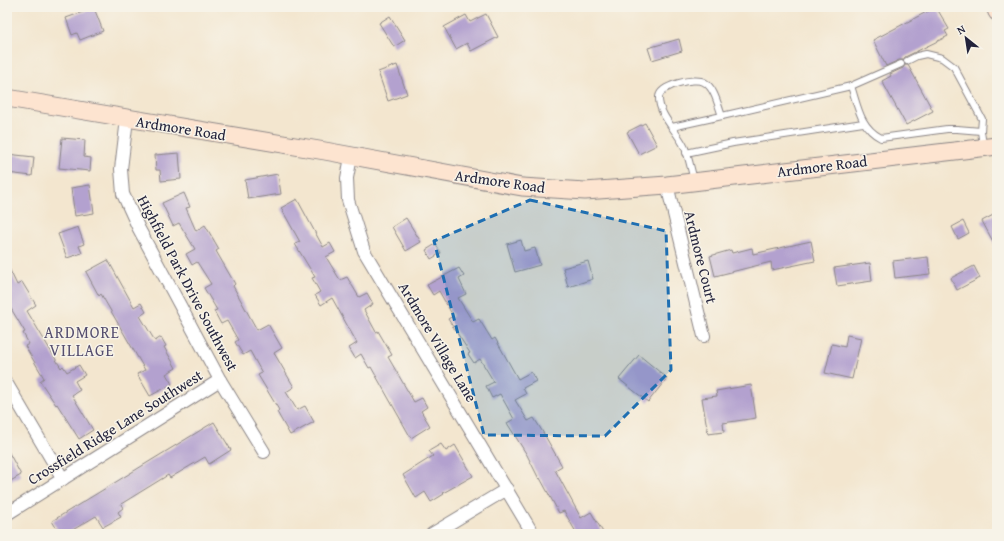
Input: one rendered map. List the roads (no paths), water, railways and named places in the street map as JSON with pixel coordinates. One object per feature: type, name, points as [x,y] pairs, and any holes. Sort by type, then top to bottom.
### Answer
[{"type":"street","points":[[995,7],[997,12]]},
{"type":"street","name":"Ardmore Road","points":[[7,98],[522,187],[585,191],[694,182],[987,141]]},
{"type":"street","name":"Highfield Park Drive Southwest","points":[[127,119],[121,169],[123,194],[143,236],[220,380],[264,452]]},
{"type":"street","name":"Ardmore Village Lane","points":[[351,157],[348,178],[348,200],[364,251],[533,534]]},
{"type":"street","name":"Ardmore Court","points":[[667,185],[704,336]]},
{"type":"street","name":"Crossfield Ridge Lane Southwest","points":[[7,514],[220,380]]},
{"type":"street","points":[[7,384],[63,479]]},
{"type":"street","points":[[432,534],[507,489]]},
{"type":"lane","points":[[907,61],[917,56],[926,54],[942,58],[954,67],[982,119],[987,141]]},
{"type":"lane","points":[[672,127],[851,86],[901,64]]},
{"type":"lane","points":[[694,182],[685,148],[661,110],[659,95],[662,90],[677,84],[697,80],[704,82],[714,94],[722,116]]},
{"type":"lane","points":[[851,86],[864,123],[873,134],[881,138],[947,129],[963,129],[987,141]]},
{"type":"lane","points":[[686,153],[733,143],[864,123]]},
{"type":"district","name":"ARDMORE VILLAGE","points":[[82,341]]}]
